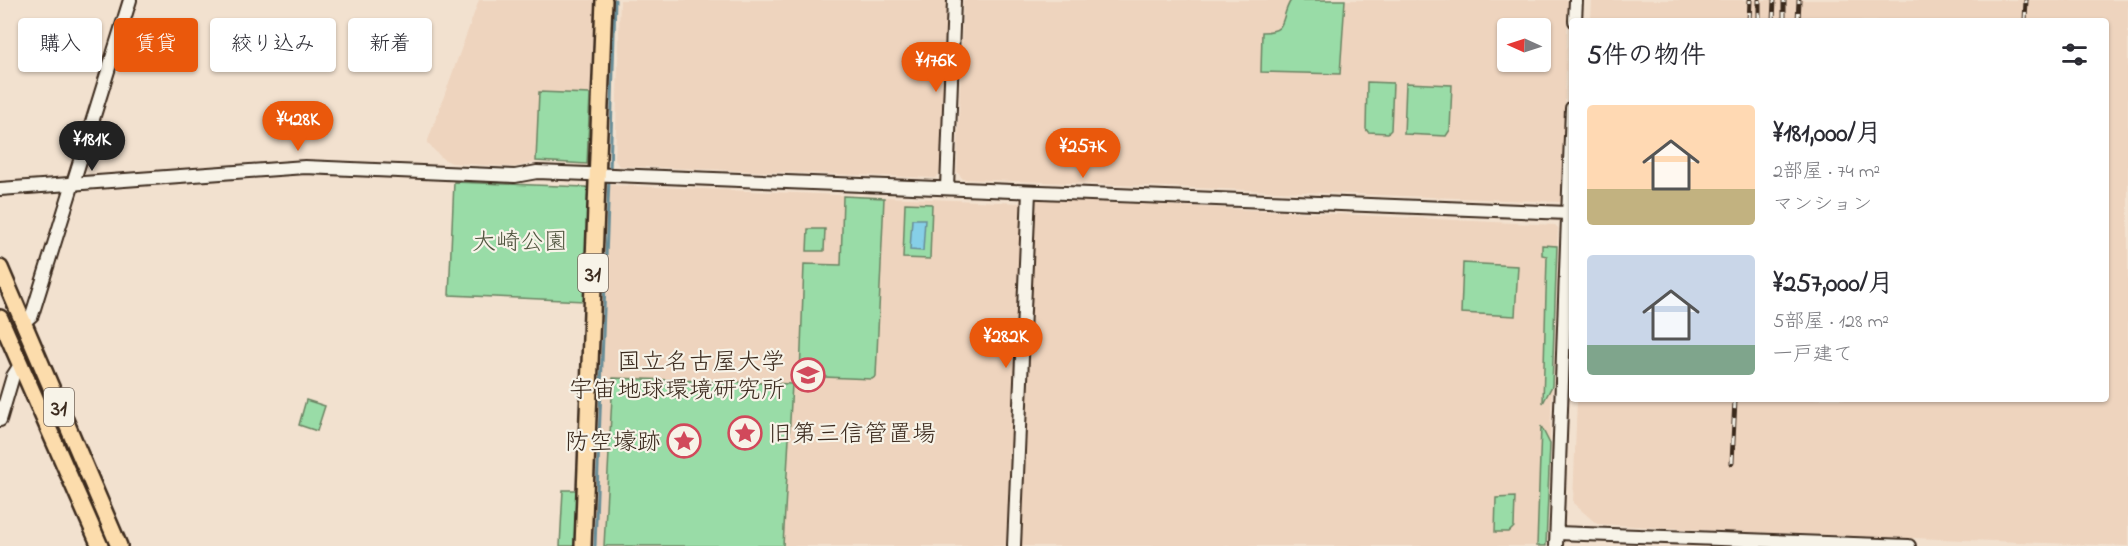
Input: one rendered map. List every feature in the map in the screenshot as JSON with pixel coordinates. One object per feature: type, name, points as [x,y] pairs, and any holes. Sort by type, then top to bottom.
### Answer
[{"type":"main road","name":"31","points":[[583,546],[604,0]]},
{"type":"main road","name":"31","points":[[0,268],[119,546]]},
{"type":"main road","name":"31","points":[[0,318],[100,546]]},
{"type":"street","points":[[23,323],[32,315],[130,0]]},
{"type":"street","points":[[947,188],[954,0]]},
{"type":"street","points":[[1575,18],[1576,0]]},
{"type":"street","points":[[0,189],[305,167],[515,176],[537,172],[1568,213]]},
{"type":"street","points":[[1556,546],[1569,187]]},
{"type":"street","points":[[1014,546],[1029,192]]},
{"type":"street","points":[[0,420],[13,376],[20,365]]},
{"type":"street","points":[[1557,532],[1909,546]]},
{"type":"shaded area","points":[[479,0],[599,0],[592,165],[537,162],[515,167],[452,163],[443,159],[427,143]]},
{"type":"shaded area","points":[[620,0],[947,0],[942,171],[935,178],[619,166],[615,160]]},
{"type":"shaded area","points":[[963,0],[1568,0],[1562,202],[963,179],[957,172]]},
{"type":"shaded area","points":[[1592,0],[2128,0],[2128,546],[1597,524],[1573,503],[1577,402],[2109,402],[2109,18],[1591,18]]},
{"type":"shaded area","name":"国立名古屋大学 宇宙地球環境研究所","points":[[610,185],[1022,203],[1009,546],[593,546],[607,187]]},
{"type":"shaded area","points":[[1037,199],[1555,225],[1558,228],[1546,546],[1020,546],[1032,203]]},
{"type":"green space","points":[[1291,0],[1345,0],[1340,74],[1261,72],[1262,32],[1276,30],[1280,27]]},
{"type":"green space","points":[[1367,82],[1393,83],[1391,130],[1388,133],[1368,132],[1366,129]]},
{"type":"green space","points":[[1406,83],[1452,85],[1450,130],[1446,136],[1404,134]]},
{"type":"green space","points":[[539,92],[590,94],[587,164],[536,161]]},
{"type":"green space","name":"大崎公園","points":[[454,182],[586,187],[591,192],[585,301],[449,295]]},
{"type":"green space","points":[[843,196],[884,198],[876,376],[872,379],[800,376],[804,264],[841,265]]},
{"type":"green space","points":[[905,203],[932,204],[930,259],[903,258]]},
{"type":"green space","points":[[808,229],[825,229],[824,251],[807,251]]},
{"type":"green space","points":[[1542,245],[1557,246],[1552,386],[1543,403],[1547,256],[1542,255]]},
{"type":"green space","points":[[1463,263],[1518,266],[1515,316],[1461,313]]},
{"type":"green space","points":[[613,378],[792,384],[783,546],[604,546]]},
{"type":"green space","points":[[306,400],[325,406],[317,431],[299,425]]},
{"type":"green space","points":[[1541,426],[1550,444],[1546,546],[1537,546]]},
{"type":"green space","points":[[563,490],[577,490],[574,546],[560,546]]},
{"type":"green space","points":[[1515,497],[1514,527],[1509,532],[1495,532],[1496,498]]},
{"type":"water","points":[[912,219],[925,219],[923,251],[910,250]]},
{"type":"waterway","points":[[610,172],[615,0]]},
{"type":"waterway","points":[[595,546],[609,179]]},
{"type":"railway","points":[[1749,18],[1750,0]]},
{"type":"railway","points":[[1759,0],[1759,18]]},
{"type":"railway","points":[[1773,18],[1774,0]]},
{"type":"railway","points":[[1784,0],[1784,18]]},
{"type":"railway","points":[[1798,18],[1799,0]]},
{"type":"railway","points":[[2025,18],[2026,0]]},
{"type":"railway","points":[[1732,463],[1735,402]]},
{"type":"place","name":"国立名古屋大学 宇宙地球環境研究所","points":[[808,375]]},
{"type":"place","name":"旧第三信管置場","points":[[745,433]]},
{"type":"place","name":"防空壕跡","points":[[684,441]]}]
